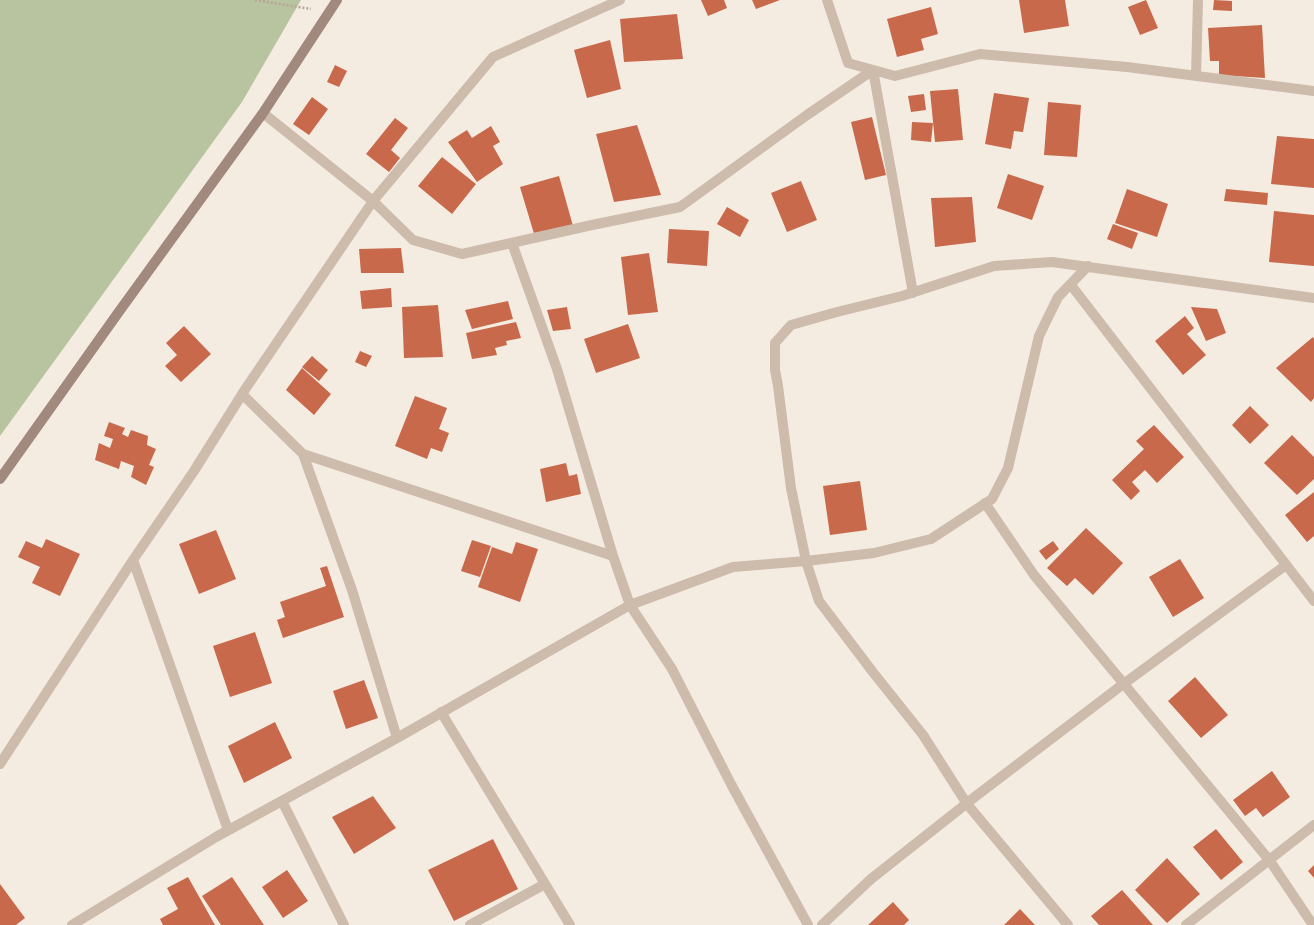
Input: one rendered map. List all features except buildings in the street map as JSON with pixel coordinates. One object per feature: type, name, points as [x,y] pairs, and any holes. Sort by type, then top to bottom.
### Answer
[{"type":"street","points":[[0,479],[263,112],[337,0]]},
{"type":"street","points":[[0,764],[133,560],[194,470],[242,394],[372,201],[493,57],[620,0]]},
{"type":"street","points":[[827,0],[848,63],[894,76],[980,54],[1127,67],[1314,91]]},
{"type":"street","points":[[1196,76],[1198,0]]},
{"type":"street","points":[[263,112],[372,201],[413,240],[462,254],[592,224],[680,207],[807,115],[873,70]]},
{"type":"street","points":[[873,70],[913,292]]},
{"type":"street","points":[[512,243],[557,369],[613,556],[630,605],[672,670],[732,786],[808,925]]},
{"type":"street","points":[[1068,925],[966,804],[923,735],[819,601],[806,561],[791,488],[778,386],[774,370],[775,343],[791,325],[913,292],[994,266],[1052,262],[1313,299]]},
{"type":"street","points":[[72,925],[228,830],[397,738],[630,605],[733,567],[806,561],[874,553],[932,538],[992,499],[1008,468],[1039,336],[1058,297],[1088,266]]},
{"type":"street","points":[[1071,285],[1314,601]]},
{"type":"street","points":[[242,394],[303,454],[352,590],[397,738]]},
{"type":"street","points":[[303,454],[613,556]]},
{"type":"street","points":[[985,503],[1034,575],[1270,861],[1313,925]]},
{"type":"street","points":[[133,560],[228,830]]},
{"type":"street","points":[[822,925],[871,879],[966,804],[1124,684],[1286,565]]},
{"type":"street","points":[[441,712],[570,925]]},
{"type":"street","points":[[282,801],[344,925]]},
{"type":"street","points":[[1186,925],[1270,861],[1314,825]]},
{"type":"street","points":[[470,925],[545,884]]},
{"type":"path","points":[[255,0],[329,11]]},
{"type":"green space","points":[[0,0],[301,0],[242,102],[0,436]]}]
